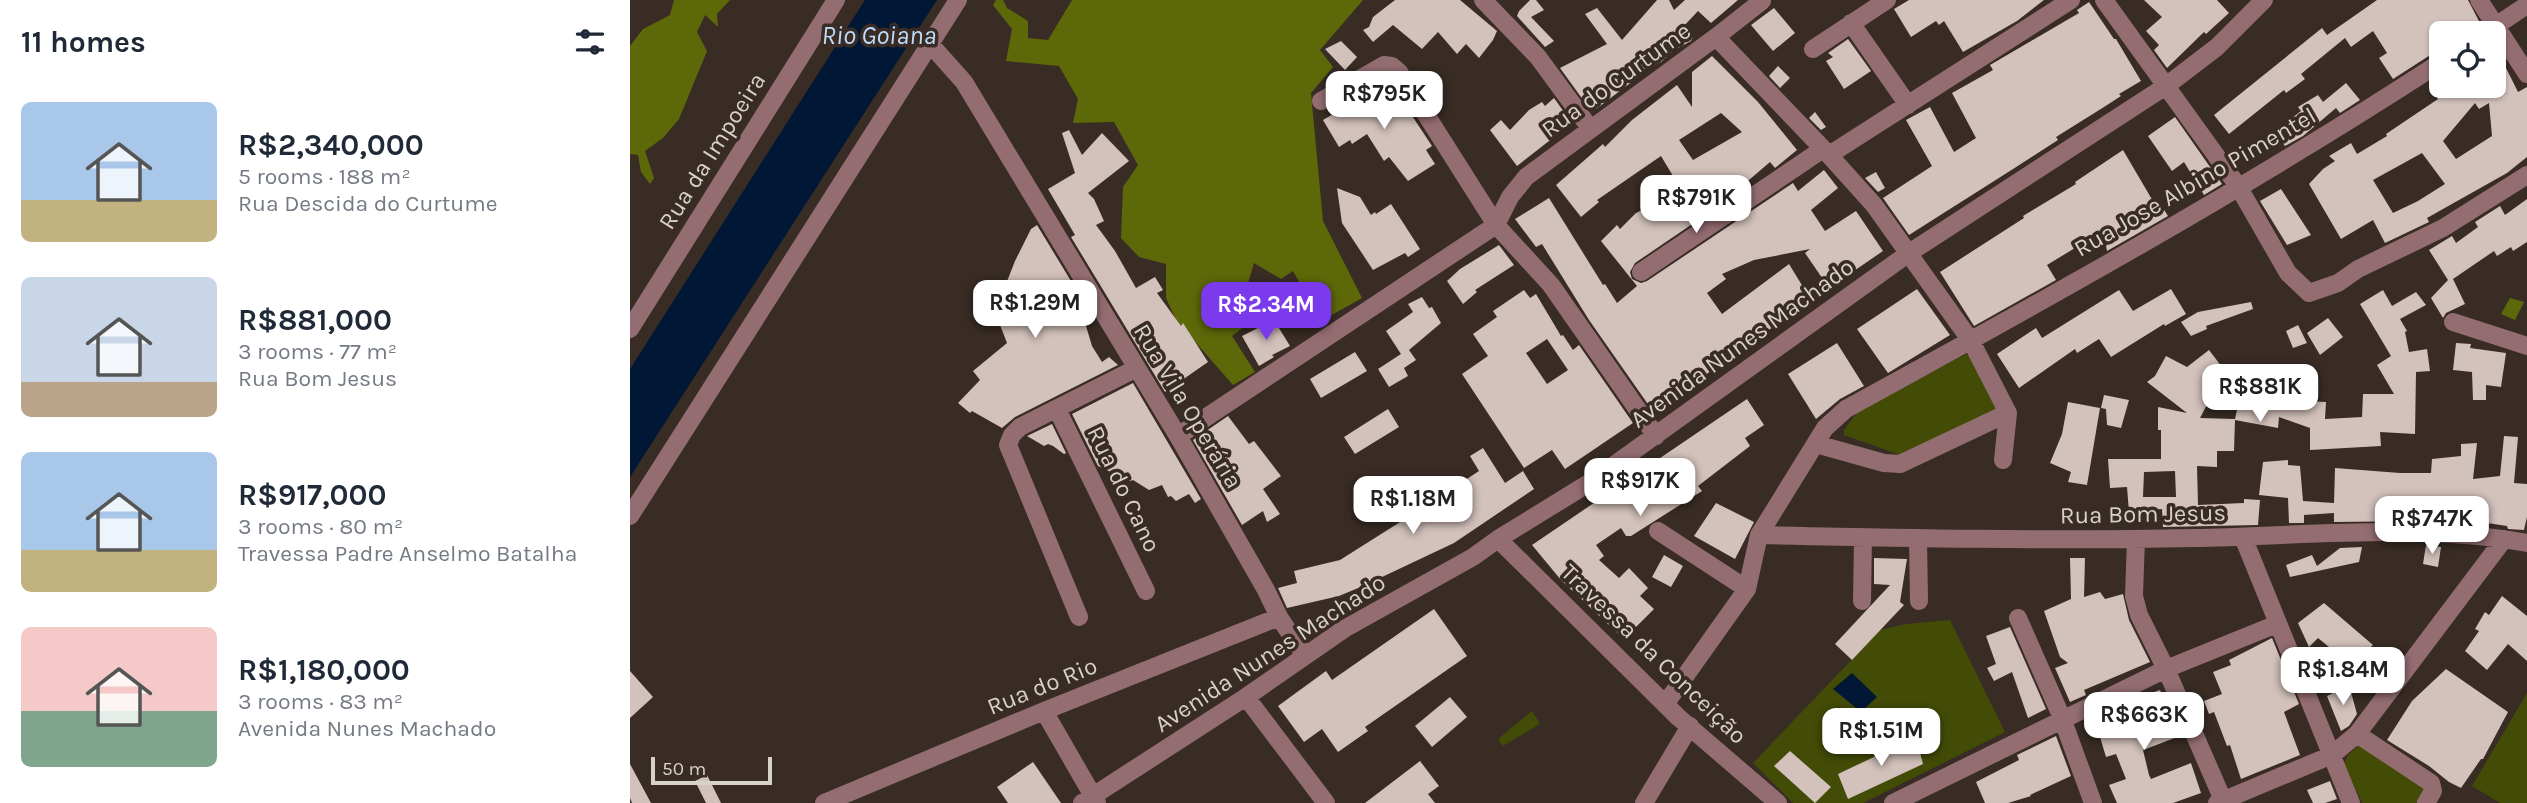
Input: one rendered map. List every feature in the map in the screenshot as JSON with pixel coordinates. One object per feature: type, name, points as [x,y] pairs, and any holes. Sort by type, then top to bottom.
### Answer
[{"type":"street","name":"Rua da Impoeira","points":[[630,330],[836,0]]},
{"type":"street","points":[[630,516],[958,0]]},
{"type":"street","points":[[1483,0],[1538,57],[1590,128]]},
{"type":"street","points":[[1813,49],[1887,0]]},
{"type":"street","points":[[1642,272],[1826,152],[1908,105],[2071,0]]},
{"type":"street","points":[[2104,0],[2238,187],[2288,273],[2309,293],[2338,283],[2358,269],[2443,228],[2527,175]]},
{"type":"street","name":"Avenida Nunes Machado","points":[[1091,801],[1344,629],[1473,557],[1589,483],[1909,253],[2166,86],[2217,47],[2264,0]]},
{"type":"street","points":[[2479,0],[2487,21]]},
{"type":"street","points":[[1716,37],[1762,1]]},
{"type":"street","points":[[2504,21],[2527,5]]},
{"type":"street","points":[[1851,23],[1908,105]]},
{"type":"street","name":"Rua do Curtume","points":[[1496,225],[1510,197],[1526,177],[1716,37],[1874,205],[1971,341],[2008,413]]},
{"type":"street","name":"Rua Vila Operária","points":[[931,45],[964,82],[1178,436],[1279,617],[1305,656]]},
{"type":"street","points":[[2506,48],[2527,74]]},
{"type":"street","points":[[1321,102],[1384,65],[1392,66],[1399,72],[1496,225],[1551,285],[1656,436]]},
{"type":"street","name":"Rua Jose Albino Pimentel","points":[[1747,589],[1759,535],[1825,428],[1846,409],[1971,341],[2238,187],[2429,70]]},
{"type":"street","points":[[1178,436],[1496,225]]},
{"type":"street","points":[[630,293],[646,302]]},
{"type":"street","points":[[2453,322],[2527,346]]},
{"type":"street","points":[[1079,617],[1008,445],[1012,435],[1020,427],[1137,368]]},
{"type":"street","name":"Rua do Cano","points":[[1057,409],[1146,591]]},
{"type":"street","points":[[1816,444],[1884,463],[1900,464],[2008,413]]},
{"type":"street","points":[[2003,460],[2008,413]]},
{"type":"street","points":[[1658,531],[1747,589],[1666,703]]},
{"type":"street","name":"Rua Bom Jesus","points":[[1759,535],[2136,539],[2383,531],[2504,538],[2527,542]]},
{"type":"street","points":[[1862,601],[1863,537]]},
{"type":"street","points":[[2243,537],[2351,803]]},
{"type":"street","points":[[1918,538],[1919,601]]},
{"type":"street","points":[[2136,539],[2134,596],[2139,615],[2166,669],[2220,802],[2332,755],[2357,734],[2504,538]]},
{"type":"street","name":"Travessa da Conceição","points":[[1498,539],[1690,726],[1779,803]]},
{"type":"street","name":"Rua do Rio","points":[[824,803],[1279,617]]},
{"type":"street","points":[[2018,618],[2062,718],[2093,803]]},
{"type":"street","points":[[1893,803],[2166,669],[2277,624]]},
{"type":"street","points":[[1246,696],[1326,803]]},
{"type":"street","points":[[1044,711],[1091,801]]},
{"type":"street","points":[[1644,803],[1690,726]]},
{"type":"street","points":[[2357,734],[2431,783],[2433,791],[2427,803]]},
{"type":"green space","points":[[674,0],[730,0],[717,14],[718,27],[705,15],[697,32],[707,51],[679,119],[663,138],[645,151],[654,178],[650,184],[641,172],[638,155],[630,154],[630,46],[643,29],[670,15]]},
{"type":"green space","points":[[996,0],[1003,0],[1007,8],[1028,21],[1028,38],[1048,40],[1072,0],[1363,0],[1320,50],[1333,67],[1311,93],[1323,221],[1362,298],[1321,321],[1293,271],[1281,279],[1254,263],[1248,283],[1260,301],[1258,316],[1232,336],[1255,372],[1233,385],[1176,320],[1166,298],[1166,264],[1139,257],[1121,238],[1123,187],[1138,165],[1114,122],[1073,123],[1078,99],[1059,66],[1006,61],[1012,29],[993,5]]},
{"type":"green space","points":[[2510,298],[2524,302],[2515,320],[2501,314]]},
{"type":"green space","points":[[1966,354],[1972,357],[1998,408],[1996,412],[1903,456],[1844,435],[1844,430],[1858,411]]},
{"type":"green space","points":[[1950,620],[2005,732],[1863,803],[1793,803],[1753,763],[1880,630],[1906,624]]},
{"type":"green space","points":[[2527,693],[2527,803],[2500,803],[2472,786]]},
{"type":"green space","points":[[1532,711],[1540,724],[1503,746],[1498,739]]},
{"type":"green space","points":[[2361,743],[2427,787],[2420,803],[2362,803],[2344,764],[2348,755]]},
{"type":"water","name":"Rio Goiana","points":[[865,0],[937,0],[630,477],[630,369]]},
{"type":"water","points":[[1852,673],[1877,697],[1861,712],[1833,689]]},
{"type":"building","points":[[1395,0],[1460,0],[1497,31],[1479,58],[1466,44],[1457,54],[1438,32],[1422,49],[1393,25],[1373,42],[1363,30],[1369,27],[1373,17]]},
{"type":"building","points":[[1530,0],[1536,0],[1544,10],[1531,17],[1554,41],[1545,47],[1517,16]]},
{"type":"building","points":[[1657,0],[1669,0],[1674,10],[1685,0],[1738,0],[1711,23],[1698,11],[1683,27],[1693,37],[1691,41],[1673,51],[1661,62],[1629,75],[1633,81],[1596,109],[1586,104],[1560,68],[1607,44],[1585,14],[1597,8],[1622,40]]},
{"type":"building","points":[[1909,0],[2044,0],[2017,21],[1963,52],[1944,21],[1939,25],[1936,21],[1911,37],[1894,9]]},
{"type":"building","points":[[2144,0],[2217,0],[2229,13],[2206,34],[2204,32],[2167,68],[2154,50],[2159,45],[2146,31],[2162,17]]},
{"type":"building","points":[[2377,0],[2468,0],[2479,21],[2429,21],[2429,56],[2393,79],[2379,58],[2387,53],[2373,31],[2351,47],[2345,38],[2301,74],[2305,79],[2286,93],[2284,90],[2229,134],[2214,115],[2322,28],[2327,35]]},
{"type":"building","points":[[2089,2],[2116,39],[2141,81],[2056,137],[2058,140],[1909,235],[1883,198],[1932,166],[1906,120],[1930,107],[1954,152],[1976,138],[1952,93],[1993,70],[1990,65],[2079,13],[2077,10]]},
{"type":"building","points":[[1774,8],[1795,33],[1773,51],[1751,25]]},
{"type":"building","points":[[1848,39],[1871,71],[1844,89],[1826,61],[1833,57],[1828,53]]},
{"type":"building","points":[[1341,41],[1357,57],[1345,70],[1325,49]]},
{"type":"building","points":[[1712,56],[1758,102],[1797,150],[1775,168],[1770,162],[1749,180],[1715,200],[1717,204],[1708,209],[1710,212],[1635,263],[1630,272],[1632,279],[1641,283],[1647,281],[1793,183],[1798,191],[1824,170],[1838,188],[1811,210],[1825,231],[1856,211],[1883,251],[1829,288],[1805,253],[1810,249],[1754,260],[1722,274],[1726,279],[1707,293],[1722,314],[1789,264],[1811,300],[1652,410],[1589,320],[1542,244],[1536,247],[1515,219],[1549,198],[1617,303],[1637,286],[1601,241],[1617,225],[1620,229],[1636,213],[1682,191],[1661,156],[1597,200],[1599,202],[1581,217],[1556,185],[1677,85],[1692,107],[1692,72]],"holes":[[[1721,113],[1742,132],[1693,160],[1679,140]]]},
{"type":"building","points":[[1778,66],[1790,78],[1780,88],[1769,76]]},
{"type":"building","points":[[2506,68],[2518,92],[2527,87],[2527,157],[2507,173],[2427,218],[2429,222],[2385,243],[2373,220],[2341,239],[2309,184],[2335,161],[2329,156],[2351,143],[2357,154],[2438,99],[2506,98]],"holes":[[[2475,103],[2479,109],[2489,103],[2492,136],[2456,159],[2443,141]],[[2422,153],[2445,184],[2393,213],[2373,180]]]},
{"type":"building","points":[[2346,83],[2360,100],[2340,113],[2336,108],[2303,136],[2285,146],[2274,132],[2301,111],[2298,107],[2318,95],[2323,102]]},
{"type":"building","points":[[1383,85],[1394,96],[1397,93],[1432,146],[1426,150],[1435,164],[1408,181],[1389,157],[1384,161],[1367,134],[1352,144],[1350,140],[1339,147],[1323,120],[1348,101],[1351,107]]},
{"type":"building","points":[[1554,98],[1572,123],[1517,166],[1490,130],[1501,120],[1510,130],[1529,110],[1542,102],[1545,106]]},
{"type":"building","points":[[1815,112],[1826,127],[1821,130],[1809,118]]},
{"type":"building","points":[[2175,117],[2222,184],[2204,195],[2184,162],[2172,171],[2148,136]]},
{"type":"building","points":[[1069,130],[1082,155],[1102,133],[1129,161],[1088,193],[1094,199],[1104,221],[1096,225],[1115,251],[1136,288],[1155,277],[1163,290],[1157,293],[1181,326],[1183,323],[1208,362],[1165,392],[1071,237],[1075,235],[1048,189],[1075,173],[1062,133]]},
{"type":"building","points":[[2123,150],[2157,208],[2161,205],[2168,216],[2107,251],[2103,231],[2047,265],[2056,280],[1974,326],[1940,272],[2076,184],[2075,182]]},
{"type":"building","points":[[1876,172],[1885,188],[1878,192],[1865,178]]},
{"type":"building","points":[[1337,188],[1360,197],[1371,215],[1391,204],[1420,249],[1408,257],[1405,253],[1373,270],[1342,223]]},
{"type":"building","points":[[2281,189],[2311,235],[2287,245],[2260,201]]},
{"type":"building","points":[[2527,199],[2527,242],[2513,251],[2511,247],[2497,256],[2494,251],[2453,279],[2465,304],[2446,313],[2443,318],[2431,298],[2448,280],[2429,250],[2452,236],[2456,243],[2478,227],[2475,222],[2500,206],[2505,215]]},
{"type":"building","points":[[1037,225],[1074,286],[1070,287],[1087,314],[1083,316],[1092,346],[1102,362],[1109,357],[1118,365],[1015,417],[1002,428],[972,411],[970,413],[958,403],[980,380],[973,371],[1007,343],[995,312],[1015,261],[1031,229]]},
{"type":"building","points":[[1499,245],[1514,265],[1475,290],[1477,292],[1463,304],[1447,281],[1460,269]]},
{"type":"building","points":[[1917,289],[1950,335],[1888,373],[1857,329]]},
{"type":"building","points":[[2171,289],[2186,314],[2165,326],[2164,324],[2111,357],[2099,339],[2077,353],[2075,349],[2019,388],[1997,354],[2036,328],[2042,338],[2119,290],[2133,311]]},
{"type":"building","points":[[1524,290],[1530,298],[1536,294],[1561,336],[1563,335],[1573,350],[1579,345],[1633,423],[1565,469],[1552,450],[1524,468],[1462,374],[1488,356],[1473,334],[1497,317],[1493,311]],"holes":[[[1547,339],[1568,370],[1547,384],[1526,353]]]},
{"type":"building","points":[[2383,290],[2392,306],[2416,292],[2426,305],[2400,319],[2407,331],[2409,352],[2427,349],[2430,371],[2416,372],[2415,434],[2380,432],[2381,446],[2310,450],[2310,428],[2279,417],[2278,428],[2235,420],[2234,451],[2217,451],[2217,467],[2197,466],[2198,505],[2244,503],[2244,499],[2260,500],[2258,525],[2163,527],[2162,509],[2129,512],[2127,487],[2110,488],[2108,459],[2161,459],[2158,407],[2187,413],[2147,382],[2155,376],[2166,356],[2187,367],[2209,350],[2232,380],[2211,397],[2200,418],[2235,419],[2241,391],[2248,399],[2252,379],[2264,382],[2263,387],[2301,401],[2326,402],[2325,419],[2362,417],[2363,394],[2394,394],[2377,365],[2391,356],[2360,304]],"holes":[[[2175,471],[2176,497],[2143,497],[2144,472]]]},
{"type":"building","points":[[1422,297],[1429,308],[1432,307],[1441,323],[1409,350],[1416,360],[1404,368],[1408,376],[1389,387],[1378,369],[1401,354],[1386,331],[1413,312],[1408,304]]},
{"type":"building","points":[[2251,302],[2253,309],[2206,326],[2207,329],[2191,336],[2181,322],[2198,312]]},
{"type":"building","points":[[2328,318],[2343,337],[2320,355],[2307,333]]},
{"type":"building","points":[[1274,320],[1290,346],[1272,355],[1274,357],[1259,366],[1242,336]]},
{"type":"building","points":[[2298,325],[2307,343],[2293,348],[2286,331]]},
{"type":"building","points":[[1837,343],[1864,386],[1840,399],[1816,419],[1788,374]]},
{"type":"building","points":[[2456,343],[2471,344],[2470,348],[2506,353],[2501,387],[2486,385],[2486,400],[2473,400],[2472,372],[2453,370]]},
{"type":"building","points":[[1355,352],[1367,371],[1321,398],[1310,379]]},
{"type":"building","points":[[1133,383],[1201,499],[1195,503],[1189,494],[1176,501],[1171,496],[1168,497],[1162,485],[1149,490],[1133,480],[1098,466],[1072,414]]},
{"type":"building","points":[[2104,395],[2129,400],[2121,428],[2107,425],[2106,409],[2101,408]]},
{"type":"building","points":[[1747,399],[1764,425],[1745,438],[1750,446],[1698,486],[1702,491],[1631,536],[1626,536],[1621,528],[1596,545],[1604,556],[1599,560],[1619,578],[1629,568],[1648,588],[1640,596],[1654,609],[1624,639],[1561,580],[1532,545]]},
{"type":"building","points":[[2068,402],[2100,408],[2087,485],[2068,482],[2071,472],[2050,463],[2062,434]]},
{"type":"building","points":[[1388,409],[1399,427],[1355,454],[1344,437]]},
{"type":"building","points":[[1228,416],[1249,444],[1254,441],[1281,476],[1263,489],[1280,514],[1267,522],[1263,511],[1242,525],[1193,440]]},
{"type":"building","points":[[1052,424],[1066,453],[1064,454],[1053,446],[1044,446],[1027,436]]},
{"type":"building","points":[[2504,436],[2518,437],[2514,483],[2527,484],[2527,517],[2524,530],[2487,523],[2489,515],[2458,515],[2458,519],[2417,521],[2334,522],[2334,513],[2304,515],[2304,523],[2289,523],[2288,498],[2259,495],[2263,462],[2288,460],[2288,465],[2300,466],[2303,501],[2334,503],[2335,468],[2431,473],[2432,459],[2461,456],[2461,444],[2477,443],[2473,479],[2500,476]]},
{"type":"building","points":[[1483,448],[1505,483],[1523,471],[1534,489],[1454,543],[1339,596],[1287,608],[1278,588],[1297,583],[1294,571],[1340,560],[1435,500],[1479,471],[1470,456]]},
{"type":"building","points":[[1716,503],[1754,522],[1735,559],[1694,536]]},
{"type":"building","points":[[2426,545],[2441,547],[2438,567],[2423,564]]},
{"type":"building","points":[[2362,547],[2359,562],[2290,577],[2286,565],[2312,555],[2317,566],[2340,548]]},
{"type":"building","points":[[1664,555],[1683,566],[1671,587],[1652,577]]},
{"type":"building","points":[[1874,558],[1907,559],[1900,602],[1904,605],[1852,660],[1835,644],[1890,585],[1874,584]]},
{"type":"building","points":[[2070,558],[2085,558],[2084,597],[2100,592],[2105,599],[2123,594],[2129,620],[2150,662],[2084,690],[2086,695],[2070,702],[2055,668],[2068,663],[2060,657],[2044,611],[2071,599]]},
{"type":"building","points":[[2502,596],[2527,616],[2527,661],[2508,644],[2487,670],[2465,651],[2479,631],[2475,629],[2485,612],[2489,615]]},
{"type":"building","points":[[2324,603],[2373,645],[2351,665],[2318,638],[2309,647],[2298,623]]},
{"type":"building","points":[[1434,609],[1467,656],[1365,727],[1368,731],[1338,752],[1322,729],[1304,742],[1278,706],[1326,671],[1332,680]]},
{"type":"building","points":[[2010,627],[2046,709],[2028,718],[2012,672],[1994,681],[1987,668],[1996,664],[1986,636]]},
{"type":"building","points":[[2272,638],[2299,704],[2284,712],[2300,755],[2241,779],[2230,745],[2227,746],[2214,712],[2209,714],[2204,701],[2222,694],[2213,672],[2231,665],[2229,660]]},
{"type":"building","points":[[2363,662],[2382,679],[2373,690],[2353,680]]},
{"type":"building","points":[[2446,669],[2508,712],[2483,759],[2461,788],[2387,740],[2412,701]]},
{"type":"building","points":[[630,671],[653,697],[630,718]]},
{"type":"building","points":[[2349,685],[2357,714],[2349,726],[2341,731],[2327,696]]},
{"type":"building","points":[[2160,690],[2180,736],[2143,750],[2149,775],[2151,779],[2191,763],[2201,793],[2173,803],[2117,803],[2109,785],[2126,779],[2116,754],[2106,757],[2100,737],[2102,736],[2095,720],[2123,709],[2123,703]]},
{"type":"building","points":[[1450,697],[1467,717],[1432,747],[1415,726]]},
{"type":"building","points":[[2056,736],[2071,776],[2031,796],[2008,803],[1985,803],[1976,782],[2019,760],[2017,755]]},
{"type":"building","points":[[1916,737],[1923,764],[1848,799],[1838,774]]},
{"type":"building","points":[[1790,751],[1831,787],[1815,803],[1774,766]]},
{"type":"building","points":[[1420,761],[1439,786],[1428,794],[1435,803],[1365,803]]},
{"type":"building","points":[[1033,762],[1061,803],[1008,803],[997,787]]},
{"type":"building","points":[[630,764],[651,803],[632,803]]},
{"type":"building","points":[[707,775],[721,803],[706,803],[695,781]]},
{"type":"building","points":[[2330,781],[2337,799],[2313,803],[2307,790]]}]
